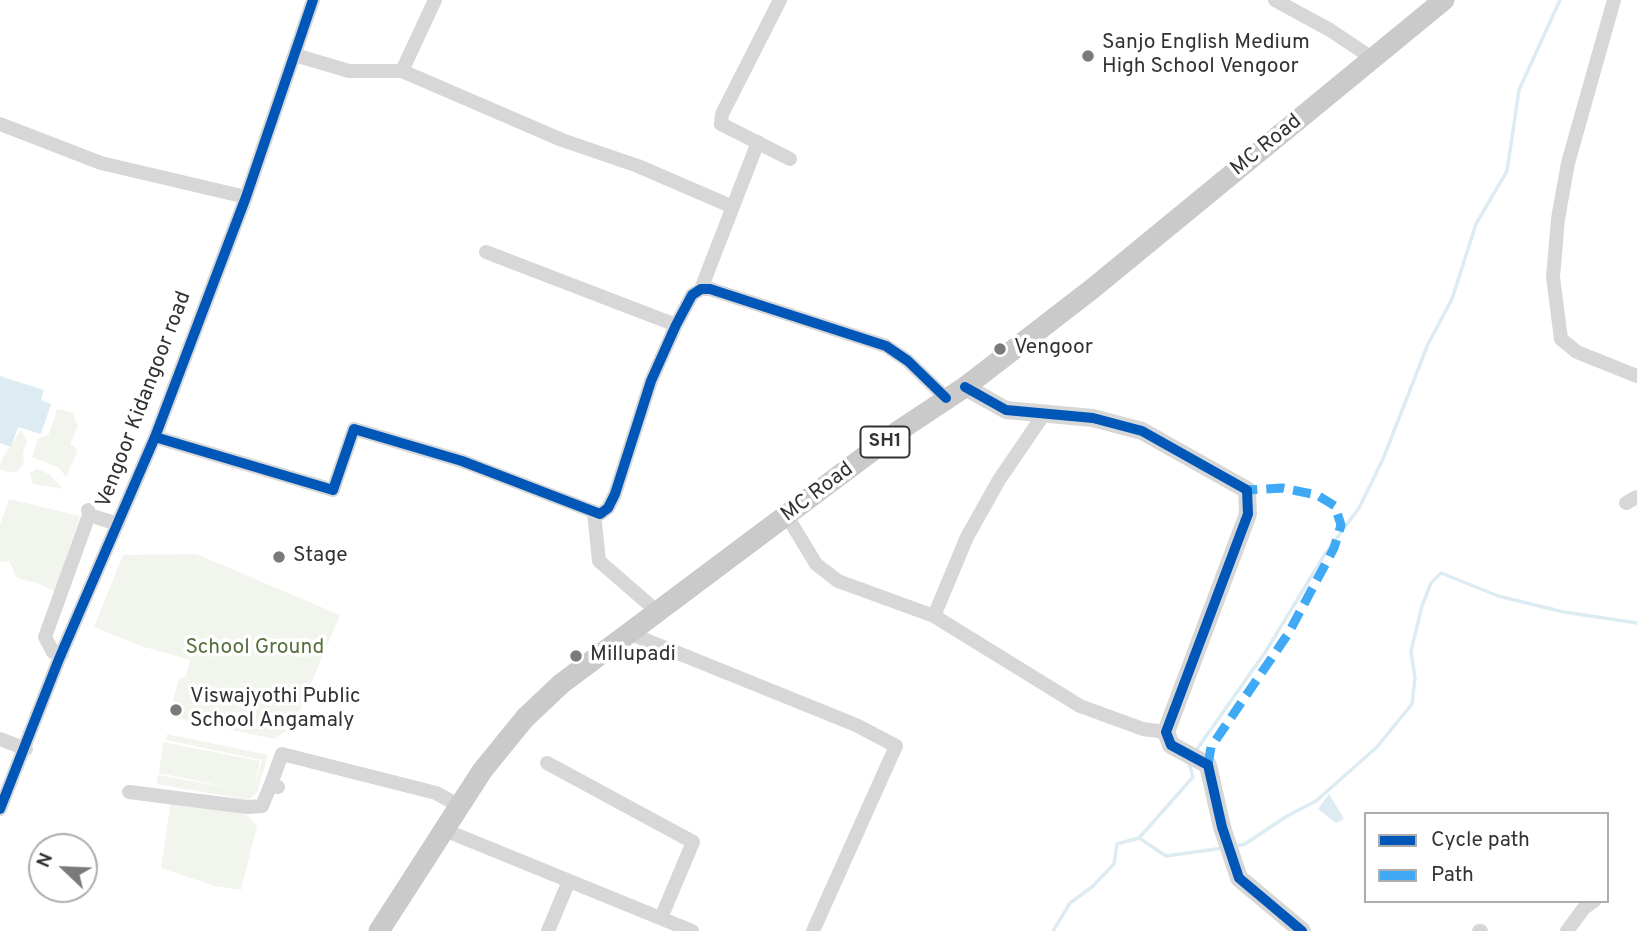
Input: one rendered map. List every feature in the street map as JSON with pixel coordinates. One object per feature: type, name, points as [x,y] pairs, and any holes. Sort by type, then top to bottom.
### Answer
[{"type":"main road","name":"MC Road","points":[[379,931],[458,805],[525,718],[561,684],[946,398],[965,387],[1092,289],[1444,0]]},
{"type":"street","name":"Vengoor Kidangoor road","points":[[0,809],[62,654],[155,437],[246,197],[313,0]]},
{"type":"street","points":[[402,71],[435,0]]},
{"type":"street","points":[[780,0],[722,114],[721,124],[790,159]]},
{"type":"street","points":[[1275,0],[1330,30],[1372,58]]},
{"type":"street","points":[[1614,0],[1568,163],[1558,219],[1553,277],[1561,338],[1577,352],[1637,376]]},
{"type":"street","points":[[295,55],[349,71],[402,71],[562,140],[638,166],[733,207]]},
{"type":"street","points":[[0,124],[102,163],[246,197]]},
{"type":"street","points":[[701,289],[758,142]]},
{"type":"street","points":[[486,252],[676,325]]},
{"type":"street","points":[[155,437],[332,489],[354,429],[462,461],[600,514],[608,508],[615,494],[651,381],[676,325],[692,295],[701,289],[710,289],[886,346],[908,361],[946,398]]},
{"type":"street","points":[[965,387],[1006,410],[1093,418],[1142,430],[1247,490],[1248,514],[1166,732],[1171,745],[1208,765],[1219,817],[1239,878],[1302,931]]},
{"type":"street","points":[[934,616],[967,537],[999,480],[1044,414]]},
{"type":"street","points":[[62,654],[52,652],[45,637],[88,513],[118,524]]},
{"type":"street","points":[[594,513],[599,561],[659,613]]},
{"type":"street","points":[[787,516],[816,564],[838,581],[934,616],[1080,706],[1143,729],[1166,732]]},
{"type":"street","points":[[631,634],[856,725],[896,747],[813,931]]},
{"type":"street","points":[[0,739],[26,749]]},
{"type":"street","points":[[129,792],[247,807],[262,806],[274,786],[282,754],[436,793],[458,805]]},
{"type":"street","points":[[547,763],[693,842],[661,918]]},
{"type":"street","points":[[442,830],[692,931]]},
{"type":"street","points":[[548,931],[569,881]]},
{"type":"street","points":[[1567,931],[1584,908],[1591,903]]},
{"type":"green space","points":[[57,409],[72,412],[78,426],[70,444],[78,450],[66,477],[59,468],[32,457],[38,439],[49,434]]},
{"type":"green space","points":[[21,430],[27,441],[23,453],[24,464],[16,472],[0,469],[1,461]]},
{"type":"green space","points":[[37,469],[49,474],[63,489],[33,484],[30,473]]},
{"type":"green space","points":[[9,499],[80,516],[55,592],[40,584],[17,578],[9,561],[0,562],[0,525]]},
{"type":"green space","name":"School Ground","points":[[196,554],[340,615],[293,726],[274,739],[170,717],[178,680],[186,676],[190,660],[141,646],[94,627],[123,555]]},
{"type":"green space","points":[[167,734],[268,755],[257,793],[248,800],[157,784],[158,775],[243,790],[159,773],[163,742],[260,761],[253,792],[262,760],[166,740]]},
{"type":"green space","points":[[171,800],[246,814],[257,826],[241,890],[215,886],[161,868]]},
{"type":"shaded area","points":[[0,376],[44,390],[41,400],[51,404],[41,434],[18,427],[11,447],[0,443]]},
{"type":"shaded area","points":[[1329,794],[1344,819],[1336,823],[1318,809]]},
{"type":"waterway","points":[[1195,752],[1266,651],[1325,554],[1359,508],[1383,459],[1428,344],[1452,299],[1476,224],[1507,171],[1519,90],[1560,0]]},
{"type":"waterway","points":[[1235,846],[1245,844],[1287,816],[1316,801],[1377,747],[1412,704],[1415,678],[1411,651],[1422,606],[1431,583],[1441,573],[1498,596],[1564,612],[1637,623]]},
{"type":"waterway","points":[[1139,838],[1193,777],[1188,760]]},
{"type":"waterway","points":[[1053,931],[1070,903],[1092,887],[1114,864],[1117,844],[1139,838],[1166,856],[1224,848]]},
{"type":"marked path","points":[[1208,765],[1211,747],[1288,634],[1334,548],[1341,525],[1335,506],[1317,495],[1282,488],[1247,490]]},
{"type":"cycle path","points":[[0,809],[59,659],[155,437],[246,197],[313,0]]},
{"type":"cycle path","points":[[155,437],[333,490],[354,429],[462,461],[600,514],[608,508],[615,494],[651,381],[676,325],[692,295],[701,289],[710,289],[886,346],[908,361],[946,398]]},
{"type":"cycle path","points":[[965,387],[1006,410],[1093,418],[1142,431],[1247,490],[1248,514],[1166,732],[1171,745],[1208,765],[1222,827],[1239,878],[1302,931]]},
{"type":"place","name":"Sanjo English Medium High School Vengoor","points":[[1088,56]]},
{"type":"place","name":"Vengoor","points":[[1000,349]]},
{"type":"place","name":"Stage","points":[[279,557]]},
{"type":"place","name":"Millupadi","points":[[576,656]]},
{"type":"place","name":"Viswajyothi Public School Angamaly","points":[[176,710]]}]
